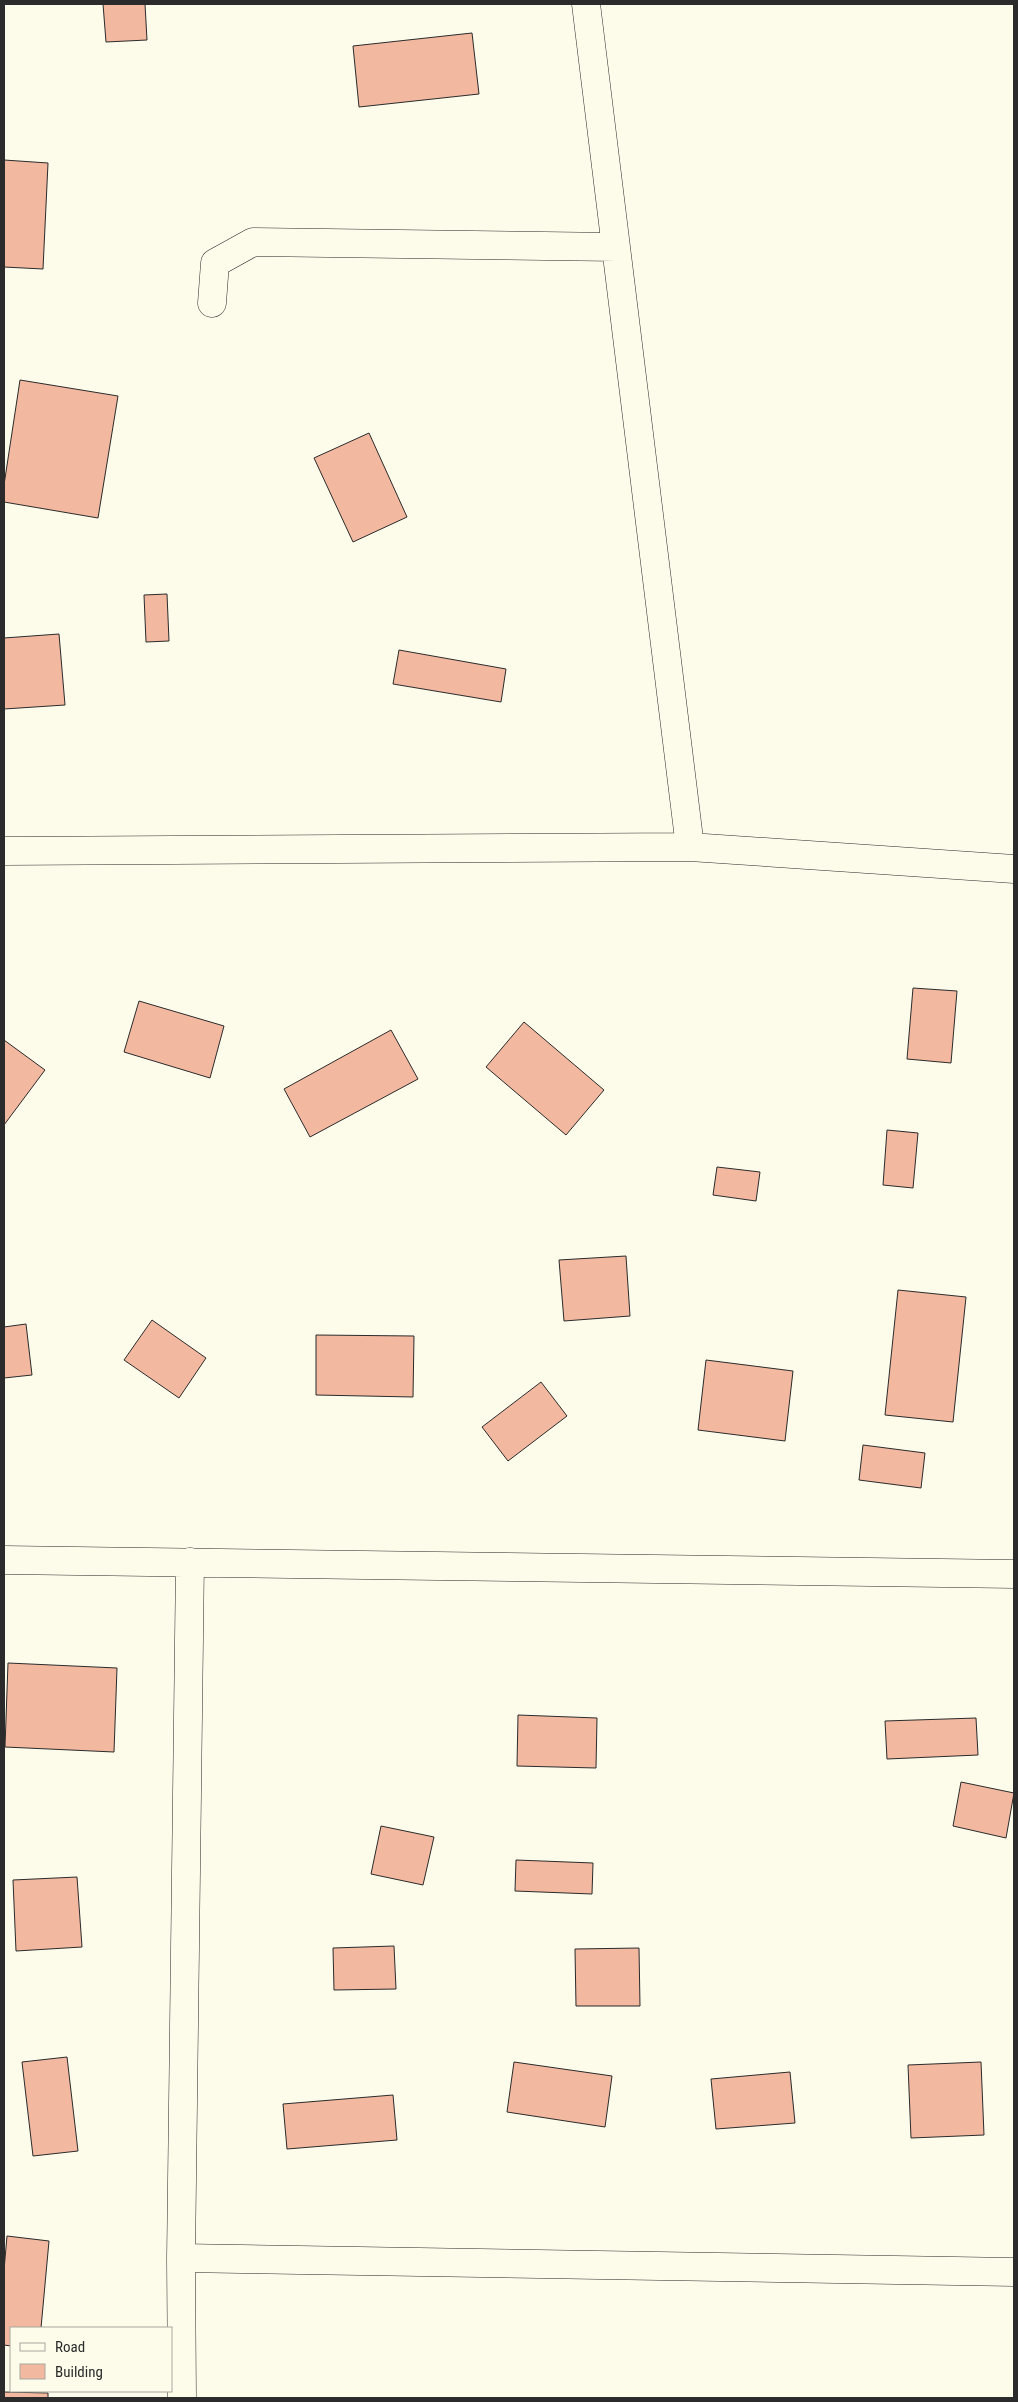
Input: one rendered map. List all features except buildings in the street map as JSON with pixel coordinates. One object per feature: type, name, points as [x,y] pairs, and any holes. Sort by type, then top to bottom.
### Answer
[{"type":"street","points":[[586,4],[690,847]]},
{"type":"street","points":[[212,303],[215,263],[253,242],[616,247]]},
{"type":"street","points":[[4,851],[690,847],[1014,869]]},
{"type":"street","points":[[4,1560],[1014,1574]]},
{"type":"street","points":[[182,2398],[181,2258],[190,1562]]},
{"type":"street","points":[[181,2258],[1014,2272]]}]
